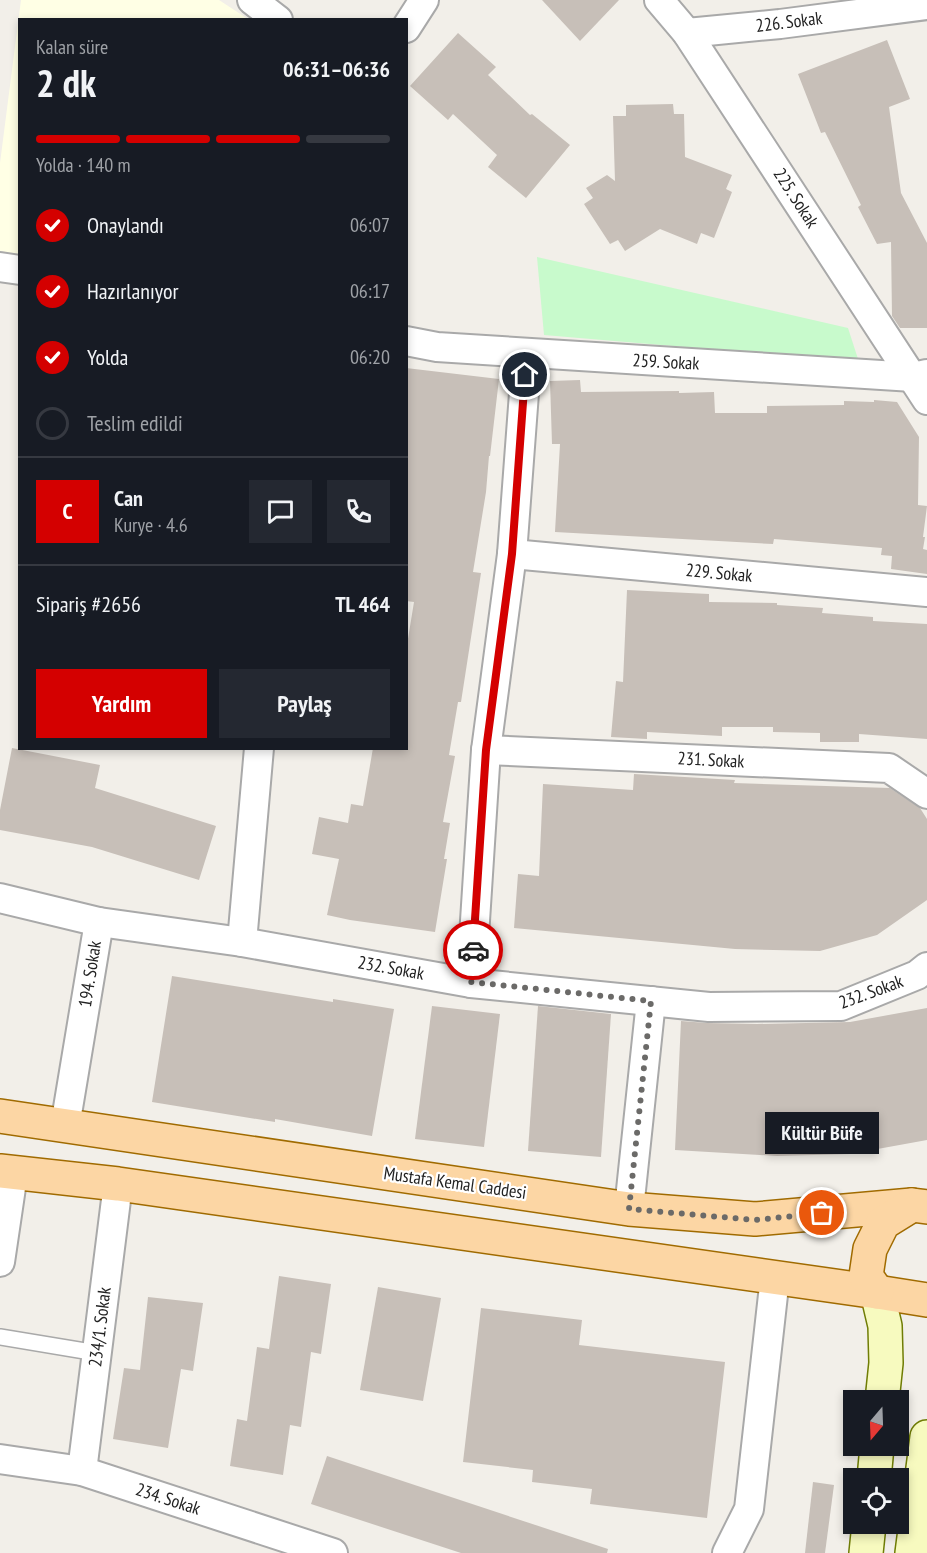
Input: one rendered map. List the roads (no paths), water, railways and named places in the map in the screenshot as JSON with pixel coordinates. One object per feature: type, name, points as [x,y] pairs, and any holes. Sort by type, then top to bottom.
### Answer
[{"type":"main road","name":"Mustafa Kemal Caddesi","points":[[0,1116],[629,1209],[755,1220],[922,1203]]},
{"type":"main road","points":[[6,1172],[118,1184],[927,1300]]},
{"type":"main road","points":[[883,1390],[886,1364],[885,1326],[877,1292],[866,1276],[870,1249],[883,1223],[922,1203]]},
{"type":"main road","points":[[912,1553],[927,1437]]},
{"type":"main road","points":[[866,1553],[868,1534]]},
{"type":"street","points":[[252,0],[275,18]]},
{"type":"street","points":[[408,25],[424,0]]},
{"type":"street","name":"225. Sokak","points":[[659,0],[687,33],[922,384]]},
{"type":"street","name":"226. Sokak","points":[[687,33],[780,24],[927,5]]},
{"type":"street","points":[[0,267],[18,270]]},
{"type":"street","name":"259. Sokak","points":[[408,340],[437,347],[922,384]]},
{"type":"street","points":[[471,982],[486,750],[512,554],[527,353]]},
{"type":"street","name":"229. Sokak","points":[[512,554],[927,592]]},
{"type":"street","points":[[242,942],[259,750]]},
{"type":"street","name":"231. Sokak","points":[[486,750],[889,768],[927,794]]},
{"type":"street","name":"194. Sokak","points":[[0,898],[99,922],[65,1126]]},
{"type":"street","name":"232. Sokak","points":[[99,922],[242,942],[471,982],[709,1007],[841,1006],[917,975],[927,967]]},
{"type":"street","points":[[629,1209],[651,1001]]},
{"type":"street","points":[[0,1262],[6,1172]]},
{"type":"street","name":"234/1. Sokak","points":[[82,1471],[118,1184]]},
{"type":"street","points":[[727,1553],[749,1509],[775,1277]]},
{"type":"street","name":"234. Sokak","points":[[0,1459],[82,1471],[290,1546],[333,1553]]},
{"type":"lane","points":[[0,1337],[97,1353]]},
{"type":"place","name":"Kültür Büfe","points":[[822,1213]]}]
